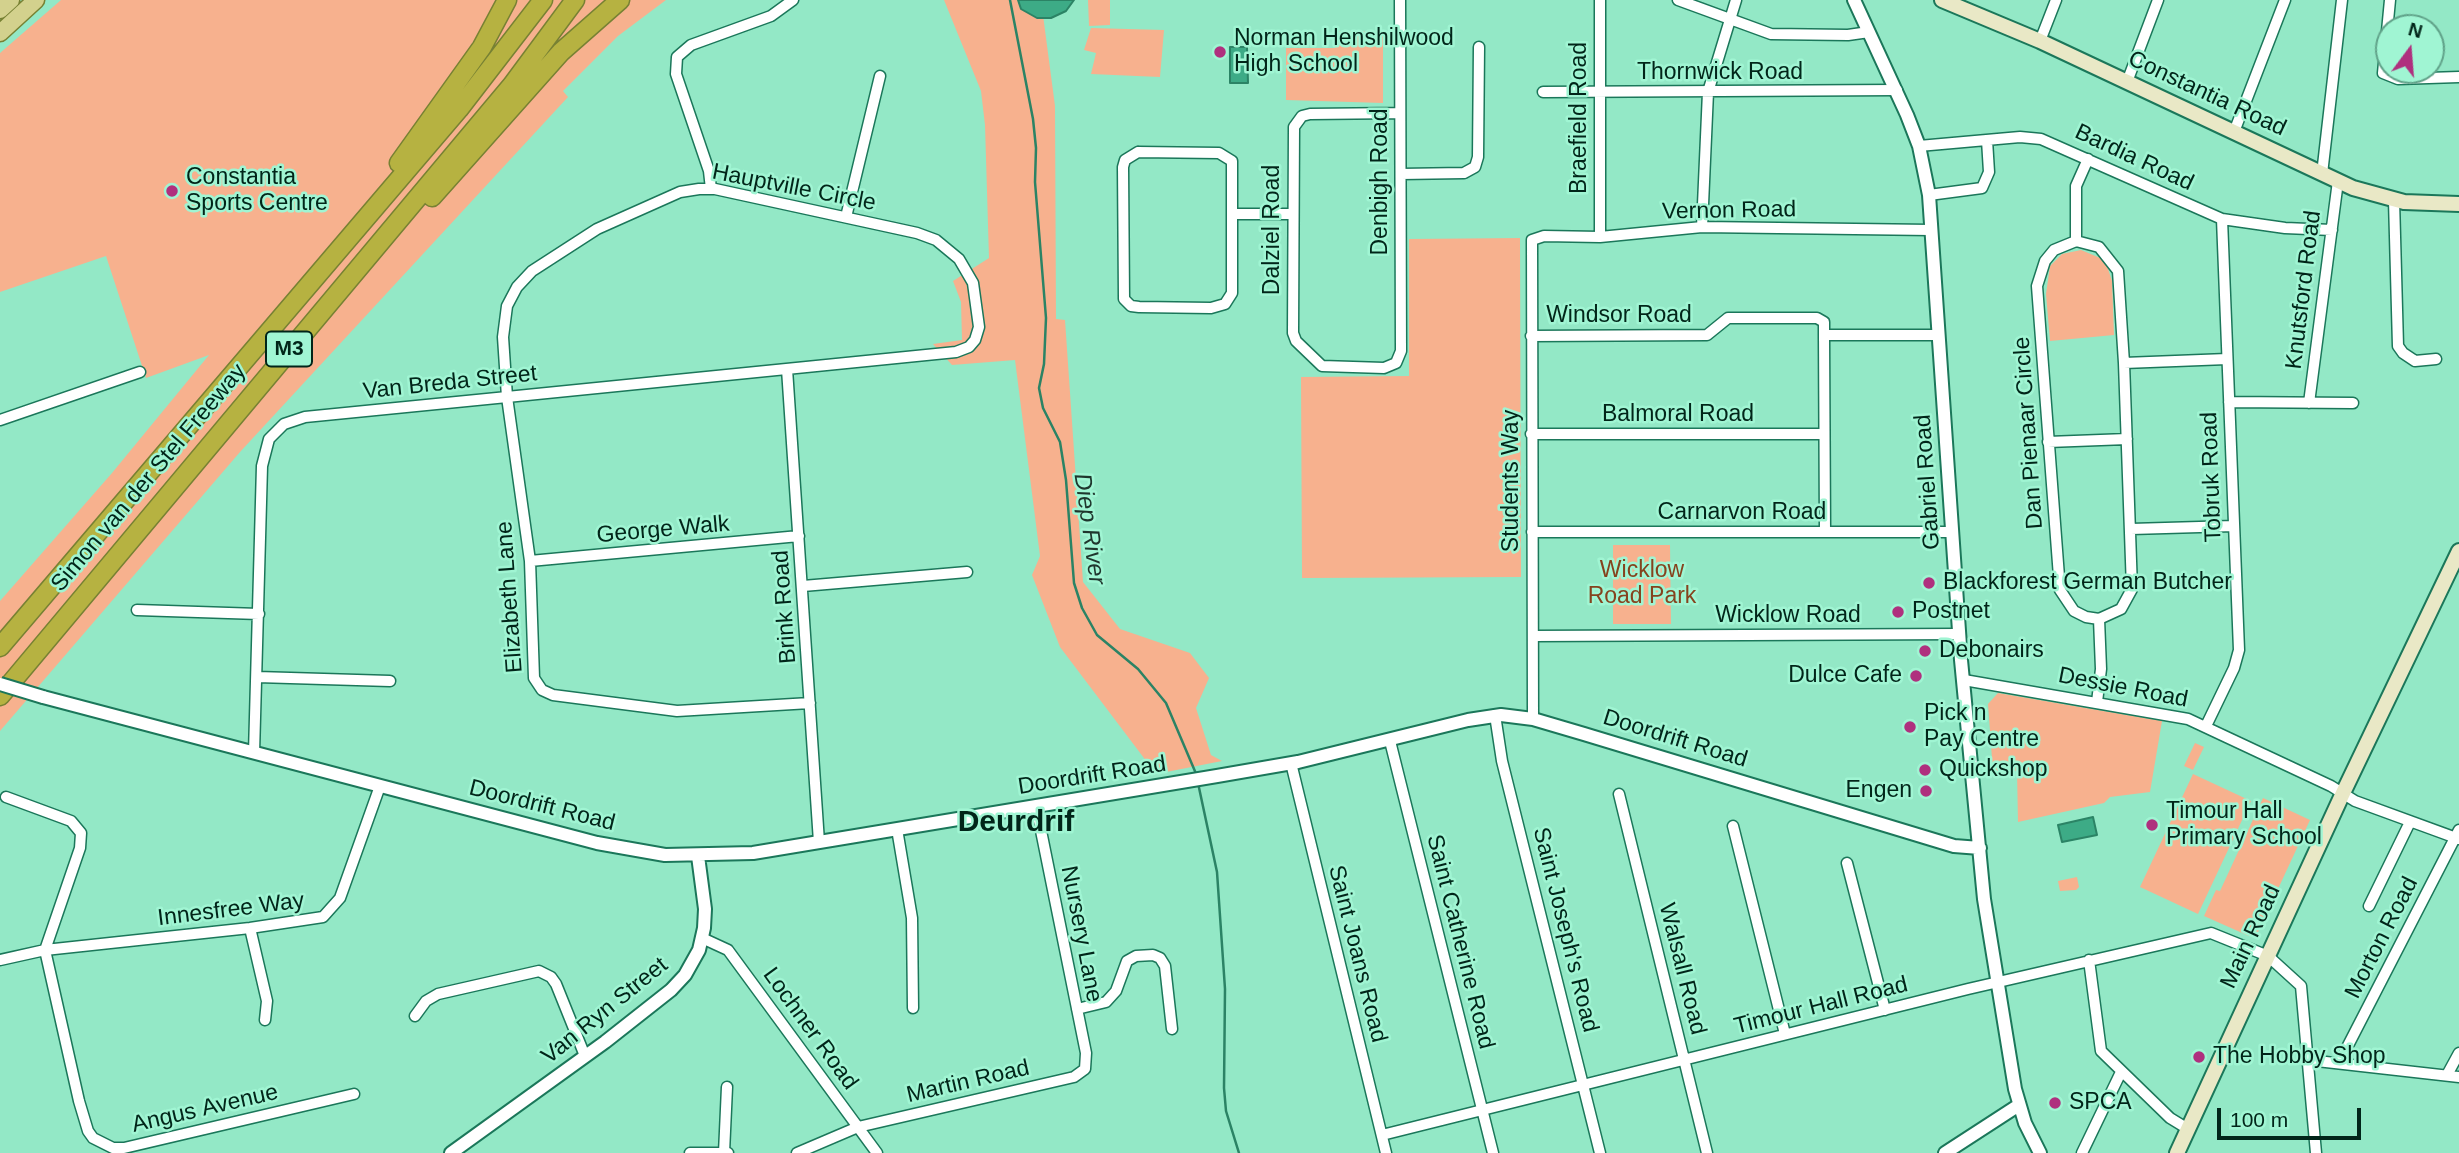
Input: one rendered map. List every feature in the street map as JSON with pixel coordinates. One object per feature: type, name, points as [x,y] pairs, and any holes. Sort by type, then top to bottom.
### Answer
[{"type":"highway","points":[[332,256],[482,47],[507,0]]},
{"type":"highway","name":"Simon van der Stel Freeway","points":[[0,647],[483,80],[543,0]]},
{"type":"highway","name":"Simon van der Stel Freeway","points":[[0,696],[512,85],[575,0]]},
{"type":"highway","points":[[379,243],[398,233],[411,220],[561,52],[620,0]]},
{"type":"main road","points":[[0,10],[11,0]]},
{"type":"main road","points":[[0,33],[36,0]]},
{"type":"main road","name":"Constantia Road","points":[[1948,1],[2040,41],[2338,181],[2394,200],[2428,205],[2459,204]]},
{"type":"main road","name":"Main Road","points":[[2177,1153],[2343,793],[2453,576],[2459,551]]},
{"type":"street","points":[[711,189],[709,171],[676,74],[677,57],[691,45],[767,19],[793,0]]},
{"type":"street","name":"Denbigh Road","points":[[1305,351],[1318,364],[1328,368],[1384,368],[1396,363],[1401,351],[1400,0]]},
{"type":"street","name":"Braefield Road","points":[[1600,0],[1600,237]]},
{"type":"street","points":[[1678,0],[1756,31],[1790,36],[1867,27]]},
{"type":"street","points":[[1702,226],[1708,92],[1736,0]]},
{"type":"street","name":"Gabriel Road","points":[[1854,0],[1897,90],[1919,146],[1929,195],[1959,634],[1980,848],[1997,982],[2019,1105],[2040,1153]]},
{"type":"street","name":"Gabriel Road","points":[[1861,0],[1867,27]]},
{"type":"street","points":[[2040,41],[2056,0]]},
{"type":"street","points":[[2127,82],[2158,0]]},
{"type":"street","points":[[2234,132],[2285,0]]},
{"type":"street","points":[[2322,174],[2342,0]]},
{"type":"street","points":[[2390,0],[2383,73],[2398,79],[2459,78]]},
{"type":"street","points":[[1401,174],[1464,173],[1475,167],[1478,157],[1479,47]]},
{"type":"street","points":[[846,218],[880,76]]},
{"type":"street","name":"Thornwick Road","points":[[1543,92],[1897,90]]},
{"type":"street","name":"Dalziel Road","points":[[1305,351],[1293,333],[1294,127],[1302,116],[1310,114],[1400,113]]},
{"type":"street","name":"Bardia Road","points":[[1919,146],[2020,137],[2040,139],[2222,219],[2285,228],[2332,230]]},
{"type":"street","points":[[1929,195],[1982,188],[1989,172],[1987,140]]},
{"type":"street","points":[[1130,154],[1225,155],[1232,161],[1233,168],[1233,214],[1232,293],[1225,304],[1211,308],[1139,307],[1127,303],[1122,292],[1123,167],[1130,154]]},
{"type":"street","points":[[2088,159],[2076,186],[2076,241],[2099,247],[2118,271],[2133,589],[2120,609],[2099,619],[2101,669],[2097,702]]},
{"type":"street","name":"Knutsford Road","points":[[2309,403],[2338,181]]},
{"type":"street","name":"Hauptville Circle","points":[[508,397],[503,326],[511,297],[524,279],[597,229],[680,192],[711,189],[927,236],[959,259],[976,292],[979,327],[972,344],[956,352]]},
{"type":"street","points":[[2394,200],[2398,346],[2415,361],[2436,359]]},
{"type":"street","points":[[1233,214],[1293,214]]},
{"type":"street","name":"Tobruk Road","points":[[2206,726],[2238,659],[2222,219]]},
{"type":"street","name":"Vernon Road","points":[[1531,243],[1537,237],[1600,237],[1702,226],[1931,230]]},
{"type":"street","name":"Dan Pienaar Circle","points":[[2076,241],[2054,250],[2039,272],[2037,286],[2060,590],[2074,611],[2099,619]]},
{"type":"street","name":"Students Way","points":[[1531,243],[1533,719]]},
{"type":"street","name":"Windsor Road","points":[[1531,336],[1707,335],[1728,317],[1817,318],[1824,321],[1824,335]]},
{"type":"street","points":[[1825,532],[1824,335],[1938,335]]},
{"type":"street","name":"Van Breda Street","points":[[254,753],[263,459],[269,439],[278,428],[306,417],[956,352]]},
{"type":"street","points":[[2124,363],[2227,359]]},
{"type":"street","name":"Brink Road","points":[[787,369],[820,842]]},
{"type":"street","points":[[0,420],[140,372]]},
{"type":"street","name":"Elizabeth Lane","points":[[508,397],[530,561],[533,673],[538,686],[548,693],[677,711],[810,703]]},
{"type":"street","points":[[2229,402],[2353,403]]},
{"type":"street","name":"Balmoral Road","points":[[1531,434],[1824,434]]},
{"type":"street","points":[[2048,442],[2127,439]]},
{"type":"street","points":[[2131,529],[2234,526]]},
{"type":"street","name":"Carnarvon Road","points":[[1532,532],[1952,532]]},
{"type":"street","name":"George Walk","points":[[530,561],[799,536]]},
{"type":"street","points":[[803,586],[967,572]]},
{"type":"street","points":[[137,610],[258,614]]},
{"type":"street","name":"Wicklow Road","points":[[1532,636],[1959,634]]},
{"type":"street","points":[[257,677],[390,681]]},
{"type":"street","name":"Dessie Road","points":[[1964,681],[2171,715],[2206,726],[2343,793],[2410,822],[2458,836]]},
{"type":"street","name":"Doordrift Road","points":[[0,684],[597,843],[644,852],[698,856],[753,853],[1290,764],[1495,715],[1533,719],[1954,846],[1980,848]]},
{"type":"street","name":"Saint Joseph's Road","points":[[1495,715],[1502,761],[1601,1153]]},
{"type":"street","name":"Saint Catherine Road","points":[[1390,741],[1493,1153]]},
{"type":"street","name":"Saint Joans Road","points":[[1290,764],[1386,1153]]},
{"type":"street","name":"Innesfree Way","points":[[0,960],[45,950],[315,920],[335,907],[380,786]]},
{"type":"street","name":"Walsall Road","points":[[1619,794],[1707,1153]]},
{"type":"street","points":[[6,797],[71,821],[81,833],[80,848],[45,950]]},
{"type":"street","name":"Nursery Lane","points":[[1036,806],[1086,1053],[1085,1069]]},
{"type":"street","points":[[2369,906],[2410,822]]},
{"type":"street","points":[[1732,826],[1785,1034]]},
{"type":"street","points":[[897,829],[912,918],[913,1008]]},
{"type":"street","name":"Morton Road","points":[[2339,1063],[2458,836]]},
{"type":"street","name":"Van Ryn Street","points":[[458,1151],[671,990],[685,975],[702,938],[705,909],[698,856]]},
{"type":"street","points":[[1847,863],[1885,1010]]},
{"type":"street","points":[[250,928],[267,1001],[265,1020]]},
{"type":"street","name":"Timour Hall Road","points":[[1382,1135],[1997,982],[2211,933],[2268,956],[2299,983],[2308,1060]]},
{"type":"street","name":"Lochner Road","points":[[702,938],[728,950],[877,1153]]},
{"type":"street","name":"Angus Avenue","points":[[45,950],[88,1131],[103,1144],[113,1148],[136,1149],[354,1094]]},
{"type":"street","points":[[1077,1009],[1106,1002],[1116,991],[1126,961],[1136,956],[1153,955],[1160,958],[1165,966],[1172,1029]]},
{"type":"street","points":[[2089,960],[2101,1051],[2170,1118],[2188,1129]]},
{"type":"street","points":[[415,1016],[426,1001],[438,994],[540,971],[551,977],[556,984],[585,1056]]},
{"type":"street","points":[[2447,1076],[2459,1053]]},
{"type":"street","points":[[2316,1153],[2308,1060],[2459,1077]]},
{"type":"street","name":"Martin Road","points":[[797,1153],[858,1127],[1074,1077],[1085,1069]]},
{"type":"street","points":[[2082,1153],[2121,1072]]},
{"type":"street","points":[[690,1153],[726,1153],[727,1087]]},
{"type":"street","points":[[1945,1153],[2019,1105]]},
{"type":"green space","points":[[61,0],[666,0],[618,36],[563,91],[568,97],[240,452],[0,731],[0,601],[112,473],[209,355],[146,378],[106,256],[0,292],[0,53]]},
{"type":"green space","points":[[944,0],[1041,0],[1055,106],[1056,319],[1065,320],[1083,582],[1120,629],[1190,653],[1209,678],[1196,708],[1211,755],[1222,761],[1151,775],[1153,770],[1060,647],[1032,575],[1040,556],[1015,360],[952,365],[933,344],[962,340],[961,302],[953,281],[989,258],[985,125],[981,91]]},
{"type":"green space","points":[[1088,0],[1110,0],[1110,25],[1089,26]]},
{"type":"green space","points":[[1091,28],[1164,30],[1160,77],[1091,74],[1096,53],[1084,50]]},
{"type":"green space","points":[[1335,31],[1383,32],[1383,103],[1286,100],[1286,48],[1335,48]]},
{"type":"green space","points":[[1520,238],[1521,577],[1302,578],[1301,377],[1409,376],[1409,239]]},
{"type":"green space","points":[[2081,250],[2105,260],[2112,281],[2114,335],[2050,341],[2046,294],[2050,266],[2062,254]]},
{"type":"green space","name":"Wicklow Road Park","points":[[1613,545],[1670,545],[1671,624],[1613,624]]},
{"type":"green space","points":[[1998,693],[2162,721],[2150,792],[2110,797],[2104,803],[2018,822],[2017,771],[1993,772],[1988,704]]},
{"type":"green space","points":[[2195,743],[2204,747],[2193,770],[2184,766]]},
{"type":"green space","points":[[2193,774],[2251,801],[2198,914],[2140,887]]},
{"type":"green space","points":[[2263,798],[2310,820],[2258,932],[2249,936],[2204,916],[2216,890],[2220,891]]},
{"type":"green space","points":[[2077,877],[2079,887],[2076,890],[2060,891],[2058,881]]},
{"type":"shaded area","points":[[1018,0],[1074,0],[1066,11],[1051,18],[1037,18],[1021,9]]},
{"type":"shaded area","points":[[1230,47],[1247,47],[1248,83],[1230,83]]},
{"type":"shaded area","points":[[2093,817],[2097,835],[2062,842],[2058,825]]},
{"type":"waterway","name":"Diep River","points":[[1010,0],[1036,148],[1035,182],[1046,318],[1044,364],[1039,388],[1043,408],[1060,442],[1066,480],[1074,583],[1082,608],[1097,635],[1138,669],[1166,703],[1197,776]]},
{"type":"waterway","name":"Diep River","points":[[1198,783],[1217,872],[1225,989],[1224,1088],[1226,1111],[1239,1153]]},
{"type":"place","name":"Norman Henshilwood High School","points":[[1220,52]]},
{"type":"place","name":"Constantia Sports Centre","points":[[172,191]]},
{"type":"place","name":"Blackforest German Butcher","points":[[1929,583]]},
{"type":"place","name":"Postnet","points":[[1898,612]]},
{"type":"place","name":"Debonairs","points":[[1925,651]]},
{"type":"place","name":"Dulce Cafe","points":[[1916,676]]},
{"type":"place","name":"Pick n Pay Centre","points":[[1910,727]]},
{"type":"place","name":"Quickshop","points":[[1925,770]]},
{"type":"place","name":"Engen","points":[[1926,791]]},
{"type":"place","name":"Timour Hall Primary School","points":[[2152,825]]},
{"type":"place","name":"The Hobby Shop","points":[[2199,1057]]},
{"type":"place","name":"SPCA","points":[[2055,1103]]},
{"type":"district","name":"Deurdrif","points":[[1016,823]]}]
